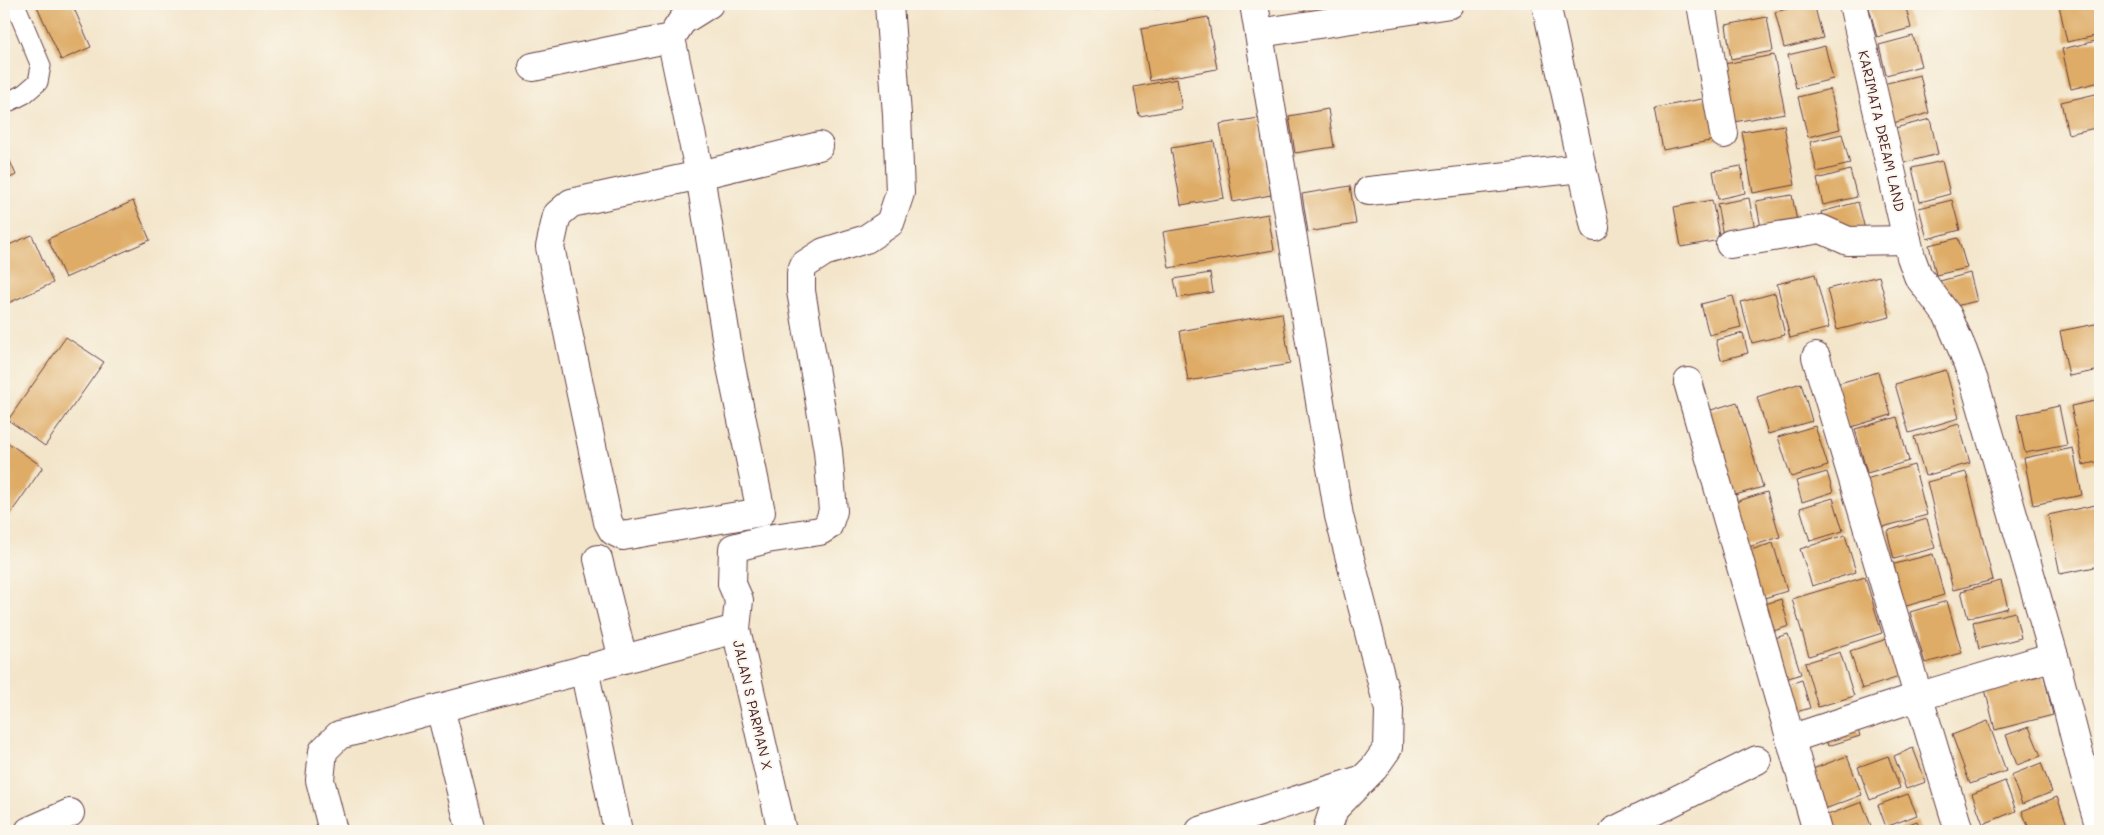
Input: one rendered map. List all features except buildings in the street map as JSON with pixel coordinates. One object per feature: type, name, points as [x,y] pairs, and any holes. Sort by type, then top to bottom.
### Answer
[{"type":"street","points":[[709,4],[682,21],[671,38],[700,175],[730,362],[761,512],[623,536],[613,531],[608,522],[550,247],[557,214],[571,203],[700,175],[819,146]]},
{"type":"street","name":"JALAN S PARMAN X","points":[[782,831],[736,629],[739,600],[732,584],[733,548],[767,538],[820,531],[828,526],[833,511],[828,451],[800,291],[801,273],[804,265],[824,252],[866,239],[890,222],[900,192],[897,115],[889,4]]},
{"type":"street","points":[[1254,4],[1339,516],[1389,710],[1388,748],[1374,768],[1334,809],[1328,827],[1329,831]]},
{"type":"street","points":[[1259,33],[1450,4]]},
{"type":"street","points":[[1546,4],[1549,8],[1595,227]]},
{"type":"street","points":[[1701,4],[1724,134]]},
{"type":"street","name":"KARIMATA DREAM LAND","points":[[1853,4],[1909,249],[1918,276],[1948,316],[1964,351],[2054,656],[2100,828]]},
{"type":"street","points":[[533,66],[671,38]]},
{"type":"street","points":[[1368,191],[1582,168]]},
{"type":"street","points":[[1730,244],[1821,229],[1848,241],[1909,249]]},
{"type":"street","points":[[1816,357],[1880,565],[1917,697],[1959,831]]},
{"type":"street","points":[[1688,382],[1817,831]]},
{"type":"street","points":[[598,559],[624,659]]},
{"type":"street","points":[[333,831],[320,780],[323,751],[339,735],[736,629]]},
{"type":"street","points":[[1790,739],[1917,697],[2054,656]]},
{"type":"street","points":[[584,670],[618,831]]},
{"type":"street","points":[[440,708],[471,831]]},
{"type":"street","points":[[1614,831],[1757,760]]},
{"type":"street","points":[[1200,831],[1361,780]]},
{"type":"street","points":[[29,831],[70,813]]},
{"type":"lane","points":[[4,104],[24,94],[38,82],[41,66],[15,4]]}]
